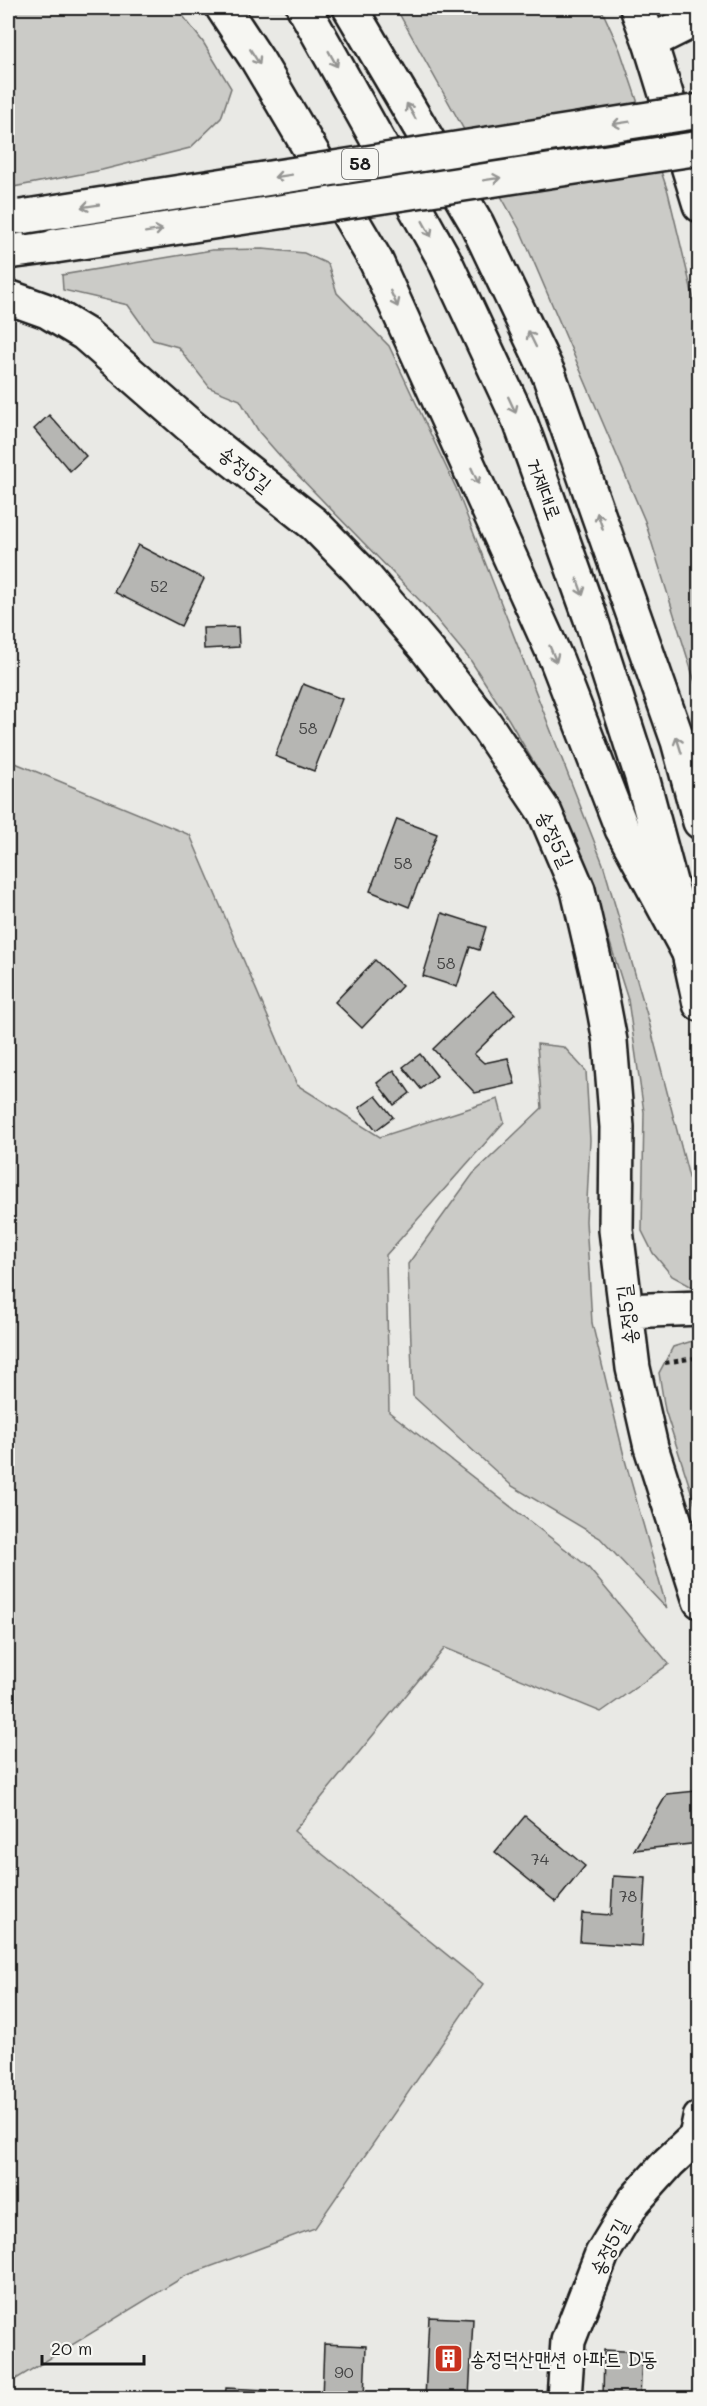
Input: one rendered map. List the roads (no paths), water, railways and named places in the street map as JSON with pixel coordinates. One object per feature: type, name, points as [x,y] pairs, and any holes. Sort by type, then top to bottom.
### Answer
[{"type":"main road","points":[[223,8],[258,61],[376,261],[556,662],[622,829],[689,953]]},
{"type":"main road","name":"거제대로","points":[[304,8],[444,259],[521,424],[591,616],[642,777],[689,953],[699,1004]]},
{"type":"main road","points":[[350,8],[477,224],[549,375],[678,741],[699,822]]},
{"type":"main road","points":[[637,8],[650,42],[699,205]]},
{"type":"main road","points":[[650,42],[690,22]]},
{"type":"main road","name":"58","points":[[14,217],[699,111]]},
{"type":"main road","name":"58","points":[[8,252],[699,148]]},
{"type":"main road","name":"송정5길","points":[[8,297],[47,311],[85,334],[189,425],[314,524],[360,572],[429,652],[486,725],[545,813],[578,890],[597,972],[610,1041],[617,1127],[616,1230],[633,1368],[651,1447],[699,1601]]},
{"type":"main road","points":[[626,1311],[699,1308]]},
{"type":"main road","name":"송정5길","points":[[564,2398],[568,2341],[602,2254],[633,2201],[696,2137],[699,2118]]},
{"type":"place","name":"송정덕산맨션 아파트 D동","points":[[449,2359]]}]
